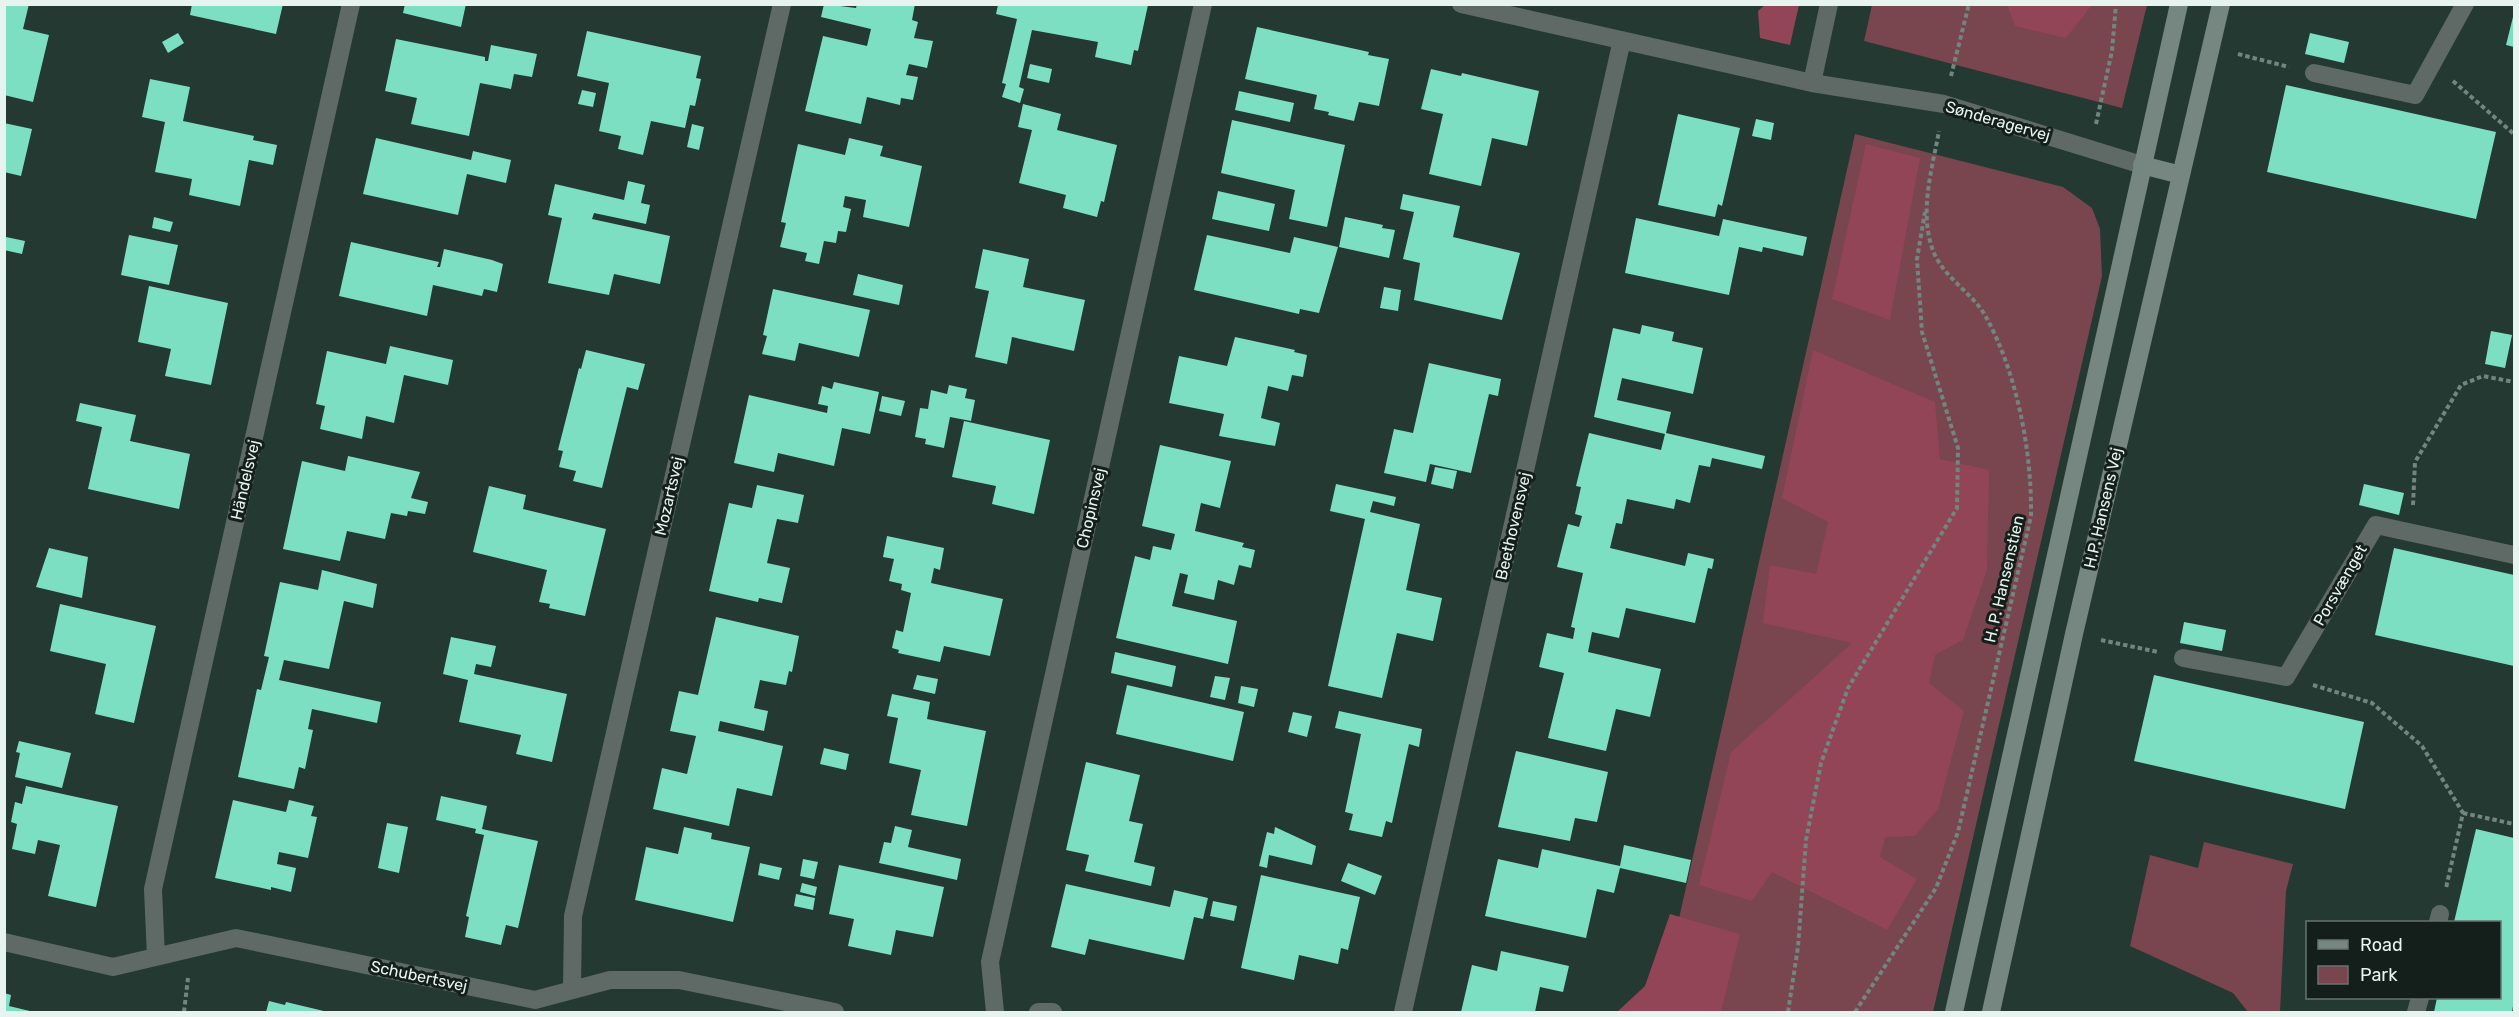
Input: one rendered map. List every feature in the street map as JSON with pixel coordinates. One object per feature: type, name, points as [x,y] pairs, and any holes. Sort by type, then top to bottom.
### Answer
[{"type":"street","name":"Händelsvej","points":[[156,957],[153,889],[351,4]]},
{"type":"street","name":"Mozartsvej","points":[[572,989],[573,916],[782,4]]},
{"type":"street","name":"Chopinsvej","points":[[995,1012],[990,963],[1203,4]]},
{"type":"street","name":"Sønderagervej","points":[[1461,4],[1812,83],[1944,104],[2181,175]]},
{"type":"street","points":[[1812,83],[1829,4]]},
{"type":"street","points":[[1954,1012],[2179,4]]},
{"type":"street","name":"H.P. Hansens Vej","points":[[1991,1012],[2074,634],[2221,4]]},
{"type":"street","points":[[2314,73],[2415,95],[2464,4]]},
{"type":"street","name":"Beethovensvej","points":[[1403,1012],[1622,40]]},
{"type":"street","name":"Porsvænget","points":[[2286,677],[2376,525],[2514,555]]},
{"type":"street","points":[[2183,658],[2286,677]]},
{"type":"street","name":"Schubertsvej","points":[[4,942],[113,967],[236,938],[535,1000],[610,980],[679,980],[835,1012]]},
{"type":"street","points":[[1038,1012],[1053,1012]]},
{"type":"path","name":"H. P. Hansenstien","points":[[1855,1012],[1936,888],[1958,832],[2031,516],[2032,474],[2007,363],[1985,315],[1947,274],[1934,252],[1926,209],[1944,104],[1969,4]]},
{"type":"path","points":[[2091,148],[2112,51],[2116,4]]},
{"type":"path","points":[[2211,47],[2314,73]]},
{"type":"path","points":[[2432,64],[2514,134]]},
{"type":"path","points":[[1788,1012],[1798,947],[1806,840],[1821,763],[1848,688],[1957,508],[1958,448],[1922,333],[1917,259],[1926,209]]},
{"type":"path","points":[[2411,532],[2415,462],[2461,385],[2483,376],[2514,382]]},
{"type":"path","points":[[2074,634],[2183,658]]},
{"type":"path","points":[[2286,677],[2372,703],[2422,746],[2463,813],[2439,918]]},
{"type":"path","points":[[2463,813],[2514,824]]},
{"type":"green space","points":[[1872,5],[2147,5],[2122,108],[1864,41]]},
{"type":"green space","points":[[1855,134],[2063,187],[2092,208],[2100,229],[2102,276],[1933,1012],[1658,1012]]},
{"type":"green space","points":[[2204,842],[2293,864],[2286,891],[2280,1012],[2248,1012],[2233,993],[2130,946],[2150,855],[2198,868]]},
{"type":"shaded area","points":[[1766,4],[1799,5],[1790,45],[1760,38],[1758,11]]},
{"type":"shaded area","points":[[2007,4],[2092,5],[2066,38],[2015,26]]},
{"type":"shaded area","points":[[1866,144],[1920,158],[1890,320],[1832,299]]},
{"type":"shaded area","points":[[1813,350],[1935,402],[1940,459],[1989,470],[1987,570],[1963,640],[1935,655],[1929,683],[1964,711],[1938,809],[1915,836],[1885,837],[1880,857],[1917,879],[1887,930],[1772,872],[1752,901],[1699,885],[1731,752],[1852,643],[1763,623],[1770,565],[1816,574],[1828,522],[1782,498]]},
{"type":"shaded area","points":[[1670,914],[1740,934],[1721,1012],[1617,1012],[1645,986]]},
{"type":"building","points":[[4,4],[29,4],[23,29],[49,35],[33,102],[4,95]]},
{"type":"building","points":[[192,4],[283,4],[276,34],[190,15]]},
{"type":"building","points":[[405,4],[466,4],[461,27],[403,13]]},
{"type":"building","points":[[824,4],[856,8],[857,4],[915,4],[912,20],[918,22],[914,38],[933,41],[927,68],[909,64],[906,75],[918,77],[913,100],[901,98],[900,105],[867,97],[861,124],[805,111],[823,36],[867,46],[871,29],[821,17]]},
{"type":"building","points":[[998,5],[1148,5],[1138,51],[1134,50],[1131,65],[1095,57],[1098,42],[1032,30],[1019,87],[1024,89],[1020,103],[1002,97],[1006,84],[1002,83],[1017,19],[996,14]]},
{"type":"building","points":[[2514,13],[2514,47],[2506,45]]},
{"type":"building","points":[[1257,27],[1369,52],[1368,55],[1389,59],[1379,106],[1359,102],[1354,121],[1314,109],[1317,95],[1245,79]]},
{"type":"building","points":[[587,31],[701,56],[696,78],[701,79],[695,106],[690,105],[685,128],[651,121],[643,155],[618,149],[621,136],[599,131],[609,83],[577,76]]},
{"type":"building","points":[[178,33],[184,43],[168,53],[162,42]]},
{"type":"building","points":[[2310,33],[2349,42],[2344,63],[2305,54]]},
{"type":"building","points":[[396,39],[485,57],[485,61],[488,61],[491,45],[537,54],[532,77],[514,74],[511,89],[480,83],[469,136],[411,124],[417,98],[385,91]]},
{"type":"building","points":[[1030,64],[1052,69],[1049,83],[1027,78]]},
{"type":"building","points":[[1431,69],[1461,76],[1462,73],[1539,91],[1527,146],[1492,138],[1481,186],[1429,174],[1443,114],[1421,109]]},
{"type":"building","points":[[150,79],[190,87],[183,121],[254,136],[253,140],[277,145],[273,165],[249,160],[240,206],[189,195],[192,179],[155,172],[165,122],[142,117]]},
{"type":"building","points":[[2286,85],[2496,132],[2476,219],[2267,172]]},
{"type":"building","points":[[582,90],[596,93],[593,107],[578,104]]},
{"type":"building","points":[[1239,91],[1294,103],[1290,122],[1235,110]]},
{"type":"building","points":[[1023,104],[1061,114],[1057,130],[1117,145],[1104,202],[1101,201],[1097,217],[1063,208],[1066,195],[1019,183],[1032,130],[1018,127]]},
{"type":"building","points":[[1678,114],[1740,128],[1722,206],[1718,204],[1715,217],[1658,205]]},
{"type":"building","points":[[1756,119],[1774,123],[1771,140],[1752,136]]},
{"type":"building","points":[[1232,120],[1345,145],[1327,227],[1289,219],[1295,190],[1221,173]]},
{"type":"building","points":[[4,123],[32,129],[21,176],[4,172]]},
{"type":"building","points":[[692,124],[704,127],[699,150],[687,147]]},
{"type":"building","points":[[376,138],[471,160],[473,151],[511,160],[506,183],[467,174],[458,215],[363,194]]},
{"type":"building","points":[[849,138],[883,146],[880,156],[922,166],[909,227],[863,217],[866,200],[845,196],[843,207],[851,209],[846,232],[838,231],[836,243],[824,241],[819,264],[805,261],[807,253],[780,247],[786,223],[781,222],[798,144],[845,155]]},
{"type":"building","points":[[628,181],[645,185],[641,203],[650,205],[646,224],[594,213],[592,219],[670,236],[660,284],[614,274],[609,295],[548,283],[562,218],[548,215],[555,184],[624,200]]},
{"type":"building","points":[[1218,191],[1275,204],[1269,231],[1212,219]]},
{"type":"building","points":[[1403,194],[1460,206],[1453,237],[1520,253],[1502,320],[1414,300],[1420,263],[1403,259],[1414,212],[1400,209]]},
{"type":"building","points":[[154,217],[173,222],[170,232],[152,228]]},
{"type":"building","points":[[1345,217],[1383,225],[1382,228],[1395,230],[1389,258],[1339,247]]},
{"type":"building","points":[[1636,218],[1719,236],[1723,219],[1807,237],[1803,256],[1763,247],[1762,252],[1739,247],[1729,295],[1625,273]]},
{"type":"building","points":[[129,235],[178,245],[169,285],[121,275]]},
{"type":"building","points":[[1207,235],[1290,253],[1294,237],[1338,247],[1319,313],[1300,309],[1299,314],[1194,290]]},
{"type":"building","points":[[6,237],[25,241],[22,254],[4,250]]},
{"type":"building","points":[[351,242],[439,262],[437,267],[440,267],[444,249],[492,260],[503,264],[497,292],[484,289],[482,296],[433,285],[427,316],[339,296]]},
{"type":"building","points":[[983,249],[1029,259],[1023,287],[1085,300],[1074,351],[1012,337],[1007,364],[975,357],[989,291],[975,288]]},
{"type":"building","points":[[858,274],[903,285],[899,305],[853,295]]},
{"type":"building","points":[[149,286],[228,303],[211,385],[165,376],[171,349],[138,342]]},
{"type":"building","points":[[1384,287],[1401,290],[1398,311],[1380,308]]},
{"type":"building","points":[[773,289],[870,310],[859,357],[799,343],[795,361],[762,354],[767,336],[763,335]]},
{"type":"building","points":[[1642,325],[1674,332],[1672,341],[1703,348],[1693,394],[1622,378],[1617,400],[1671,412],[1666,433],[1765,456],[1762,469],[1712,458],[1710,467],[1699,465],[1690,503],[1676,499],[1674,509],[1627,499],[1622,524],[1616,523],[1610,548],[1685,566],[1688,553],[1714,559],[1712,569],[1708,568],[1695,623],[1626,608],[1619,638],[1592,632],[1588,652],[1661,669],[1650,717],[1616,709],[1606,751],[1548,738],[1564,673],[1539,667],[1547,633],[1573,639],[1575,628],[1571,627],[1583,573],[1557,567],[1568,524],[1579,527],[1582,516],[1575,514],[1581,487],[1576,486],[1589,433],[1661,450],[1665,434],[1594,417],[1613,328],[1640,334]]},
{"type":"building","points":[[2491,331],[2512,335],[2505,368],[2485,364]]},
{"type":"building","points":[[1235,337],[1295,350],[1294,352],[1307,355],[1303,377],[1292,375],[1288,391],[1268,386],[1261,418],[1280,423],[1275,446],[1219,436],[1224,414],[1169,403],[1179,356],[1227,366]]},
{"type":"building","points":[[390,346],[453,360],[448,385],[404,375],[394,423],[366,416],[362,439],[320,429],[325,406],[316,404],[327,351],[386,364]]},
{"type":"building","points":[[586,350],[645,364],[638,390],[627,387],[602,488],[573,481],[576,471],[559,467],[563,451],[558,450],[579,368],[581,369]]},
{"type":"building","points":[[1429,363],[1501,379],[1498,396],[1489,394],[1471,473],[1430,464],[1426,482],[1384,473],[1394,429],[1413,433]]},
{"type":"building","points":[[834,382],[879,392],[870,434],[842,428],[834,466],[778,453],[774,472],[734,463],[749,395],[827,413],[828,406],[818,404],[822,386],[832,389]]},
{"type":"building","points":[[949,385],[967,389],[965,398],[975,400],[971,421],[950,417],[944,448],[925,444],[926,439],[915,437],[920,408],[928,409],[931,390],[947,394]]},
{"type":"building","points":[[882,396],[905,401],[901,416],[879,411]]},
{"type":"building","points":[[80,403],[136,415],[130,441],[190,454],[179,509],[88,489],[102,427],[76,421]]},
{"type":"building","points":[[964,421],[1050,440],[1034,514],[992,504],[996,486],[952,477]]},
{"type":"building","points":[[1160,445],[1231,461],[1220,508],[1201,503],[1195,531],[1244,543],[1242,547],[1255,550],[1251,568],[1239,565],[1234,585],[1218,580],[1214,600],[1184,593],[1188,575],[1180,573],[1172,606],[1237,621],[1228,664],[1116,638],[1135,556],[1150,560],[1153,546],[1171,550],[1175,534],[1142,526]]},
{"type":"building","points":[[348,456],[420,472],[411,498],[428,502],[425,514],[408,511],[407,516],[391,513],[385,539],[347,531],[340,561],[283,549],[302,461],[345,471]]},
{"type":"building","points":[[1435,467],[1457,471],[1453,489],[1431,484]]},
{"type":"building","points":[[1336,484],[1396,497],[1394,506],[1373,501],[1370,512],[1420,524],[1406,590],[1442,598],[1433,641],[1397,633],[1382,698],[1328,686],[1365,519],[1330,511]]},
{"type":"building","points":[[2364,484],[2404,493],[2399,515],[2359,505]]},
{"type":"building","points":[[757,485],[804,495],[798,523],[777,519],[767,563],[790,568],[782,603],[759,598],[758,602],[709,591],[729,503],[752,508]]},
{"type":"building","points":[[489,486],[526,495],[523,509],[606,529],[585,616],[549,608],[550,604],[539,602],[547,570],[473,552]]},
{"type":"building","points":[[887,536],[944,548],[940,570],[934,568],[931,583],[1003,599],[990,656],[944,646],[940,662],[898,653],[899,650],[892,648],[896,630],[903,632],[911,593],[901,590],[902,584],[889,581],[894,559],[883,557]]},
{"type":"building","points":[[49,548],[88,557],[82,598],[36,587]]},
{"type":"building","points":[[2394,548],[2514,575],[2514,666],[2375,635]]},
{"type":"building","points":[[322,570],[377,584],[373,608],[344,601],[329,669],[284,660],[279,680],[381,702],[377,723],[312,709],[308,729],[313,730],[305,769],[299,767],[294,789],[238,777],[257,689],[261,690],[269,657],[264,656],[280,582],[318,590]]},
{"type":"building","points":[[60,604],[156,626],[134,723],[95,714],[106,664],[50,651]]},
{"type":"building","points":[[716,617],[799,636],[792,672],[789,671],[786,685],[760,680],[754,708],[768,711],[764,731],[720,721],[718,731],[783,746],[772,796],[737,788],[729,826],[653,809],[662,768],[687,774],[696,736],[670,731],[679,691],[698,695]]},
{"type":"building","points":[[2184,622],[2226,630],[2222,651],[2180,643]]},
{"type":"building","points":[[451,637],[496,646],[491,667],[476,664],[474,674],[567,694],[552,762],[516,754],[521,735],[459,722],[468,680],[443,674]]},
{"type":"building","points":[[1115,652],[1176,666],[1172,687],[1111,673]]},
{"type":"building","points":[[917,675],[938,679],[935,694],[913,689]]},
{"type":"building","points":[[2154,675],[2364,722],[2345,809],[2134,761]]},
{"type":"building","points":[[1215,676],[1230,678],[1225,700],[1210,697]]},
{"type":"building","points":[[1127,685],[1244,712],[1233,761],[1116,734]]},
{"type":"building","points":[[1241,686],[1258,689],[1254,707],[1238,703]]},
{"type":"building","points":[[892,694],[930,702],[927,719],[986,731],[967,826],[911,815],[921,770],[889,763],[898,718],[887,716]]},
{"type":"building","points":[[1339,711],[1422,729],[1419,747],[1409,744],[1392,823],[1386,821],[1382,837],[1349,830],[1353,814],[1345,812],[1361,734],[1335,728]]},
{"type":"building","points":[[1293,712],[1312,716],[1307,737],[1288,732]]},
{"type":"building","points":[[19,741],[71,753],[62,788],[15,777],[20,753],[16,752]]},
{"type":"building","points":[[824,748],[849,754],[846,770],[820,764]]},
{"type":"building","points":[[1516,751],[1608,772],[1597,822],[1575,818],[1570,841],[1498,827]]},
{"type":"building","points":[[1086,762],[1140,775],[1129,821],[1143,824],[1134,862],[1155,867],[1151,886],[1085,871],[1089,855],[1066,850]]},
{"type":"building","points":[[26,786],[118,806],[96,907],[48,896],[60,845],[38,840],[35,854],[12,849],[17,824],[11,822],[15,802],[22,804]]},
{"type":"building","points":[[441,796],[487,806],[482,829],[538,841],[518,928],[506,925],[501,945],[465,937],[469,917],[466,916],[484,835],[475,833],[476,829],[436,820]]},
{"type":"building","points":[[233,800],[286,812],[289,800],[314,806],[311,816],[317,817],[308,858],[279,852],[277,864],[296,868],[291,892],[215,878]]},
{"type":"building","points":[[387,823],[408,827],[399,873],[378,868]]},
{"type":"building","points":[[895,826],[912,830],[908,847],[961,859],[957,880],[879,863],[884,842],[891,843]]},
{"type":"building","points":[[684,827],[712,833],[711,839],[750,847],[733,922],[635,900],[646,847],[678,854]]},
{"type":"building","points":[[1275,827],[1316,846],[1312,865],[1269,855],[1267,868],[1259,866],[1267,832],[1274,834]]},
{"type":"building","points":[[2476,829],[2514,838],[2514,1000],[2512,1012],[2434,1012],[2437,999],[2501,999],[2501,921],[2454,921]]},
{"type":"building","points":[[1624,845],[1691,860],[1686,883],[1620,868],[1614,893],[1597,889],[1586,938],[1485,916],[1498,859],[1538,868],[1542,849],[1620,866]]},
{"type":"building","points":[[803,859],[818,862],[814,879],[800,876]]},
{"type":"building","points":[[760,863],[782,868],[779,880],[758,875]]},
{"type":"building","points":[[1348,863],[1382,876],[1375,895],[1341,881]]},
{"type":"building","points":[[839,865],[944,887],[933,937],[896,930],[891,955],[848,946],[854,919],[829,914]]},
{"type":"building","points":[[1261,875],[1360,897],[1348,950],[1341,948],[1338,964],[1299,955],[1294,980],[1241,968]]},
{"type":"building","points":[[802,883],[817,887],[815,896],[800,892]]},
{"type":"building","points":[[1066,884],[1170,907],[1174,890],[1208,898],[1203,919],[1194,917],[1184,960],[1089,939],[1085,955],[1051,947]]},
{"type":"building","points":[[796,894],[815,898],[813,910],[794,906]]},
{"type":"building","points":[[1213,901],[1237,906],[1234,921],[1210,916]]},
{"type":"building","points":[[1501,951],[1569,966],[1563,992],[1540,987],[1535,1012],[1461,1012],[1472,965],[1497,971]]},
{"type":"building","points":[[4,993],[11,995],[9,1006],[34,1012],[4,1012]]},
{"type":"building","points":[[269,1001],[285,1005],[286,1002],[328,1012],[266,1012]]}]
